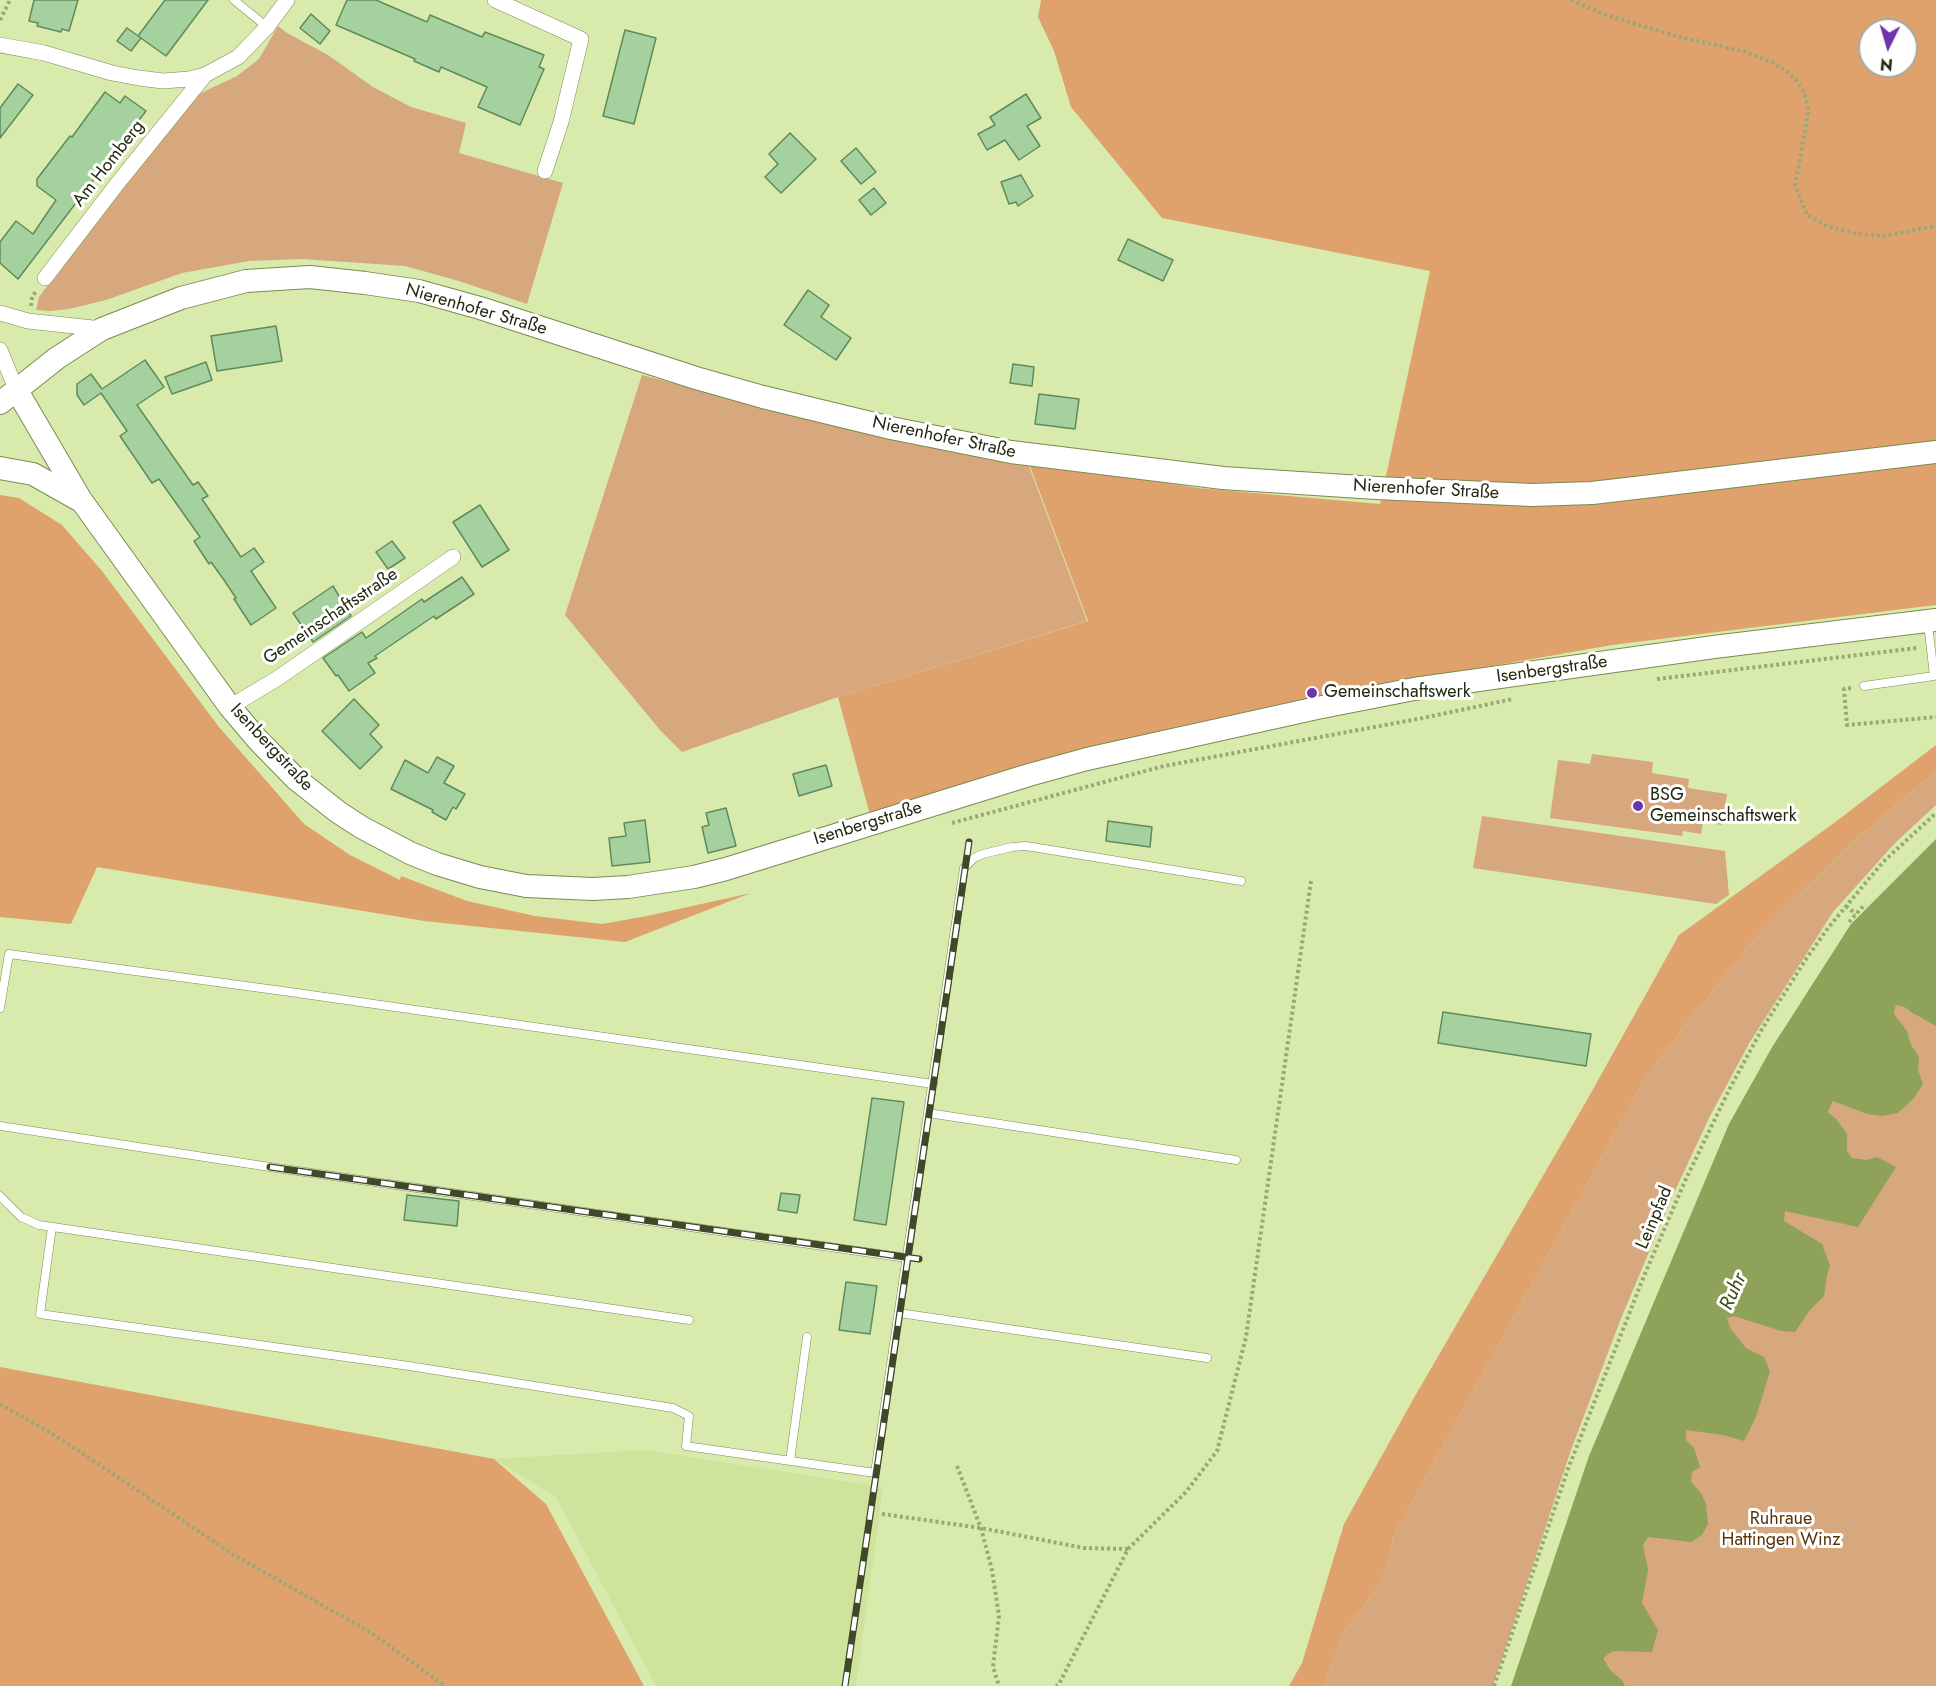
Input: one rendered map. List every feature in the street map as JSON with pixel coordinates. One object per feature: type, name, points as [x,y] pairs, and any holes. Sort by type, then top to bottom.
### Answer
[{"type":"main road","name":"Nierenhofer Straße","points":[[8,396],[57,358],[102,329],[174,301],[246,281],[310,277],[419,291],[480,308],[696,378],[763,397],[881,425],[1011,452],[1234,479],[1532,495],[1604,491],[1936,452]]},
{"type":"main road","name":"Isenbergstraße","points":[[8,396],[230,707],[296,779],[338,812],[386,842],[437,864],[480,877],[526,886],[593,889],[662,882],[715,872],[1087,759],[1317,708],[1437,686],[1702,649],[1932,621]]},
{"type":"main road","points":[[0,468],[33,474],[81,500]]},
{"type":"street","name":"Am Homberg","points":[[0,45],[44,53],[112,73],[139,78],[176,80],[205,75],[238,57],[267,27],[287,0]]},
{"type":"street","points":[[495,0],[581,39],[561,122],[545,171]]},
{"type":"street","name":"Am Homberg","points":[[45,278],[205,75]]},
{"type":"street","points":[[0,314],[28,321],[102,329]]},
{"type":"street","points":[[0,350],[8,396]]},
{"type":"street","name":"Gemeinschaftsstraße","points":[[230,707],[278,678],[453,557]]},
{"type":"lane","points":[[234,0],[267,27]]},
{"type":"lane","points":[[1864,686],[1934,676],[1931,646],[1932,621]]},
{"type":"lane","points":[[52,1227],[40,1314],[409,1366],[673,1408],[689,1416],[686,1446],[875,1473],[964,868],[974,858],[993,851],[1026,846],[1241,881]]},
{"type":"lane","points":[[0,1008],[9,954],[933,1084]]},
{"type":"lane","points":[[928,1113],[1236,1160]]},
{"type":"lane","points":[[0,1126],[907,1258]]},
{"type":"lane","points":[[0,1196],[29,1222],[52,1227],[689,1320]]},
{"type":"lane","points":[[899,1313],[1207,1358]]},
{"type":"lane","points":[[790,1461],[807,1336]]},
{"type":"path","points":[[0,20],[10,0]]},
{"type":"path","points":[[1571,0],[1606,15],[1656,30],[1746,52],[1772,62],[1788,72],[1804,92],[1807,104],[1808,115],[1795,185],[1807,215],[1827,226],[1858,234],[1883,236],[1936,226]]},
{"type":"path","points":[[1645,680],[1931,646]]},
{"type":"path","points":[[1864,686],[1844,689],[1847,725],[1936,717]]},
{"type":"path","points":[[942,826],[1164,766],[1423,718],[1516,698]]},
{"type":"path","name":"Leinpfad","points":[[1494,1686],[1568,1470],[1644,1276],[1685,1181],[1730,1088],[1762,1029],[1806,959],[1883,862],[1936,813]]},
{"type":"path","points":[[1056,1686],[1128,1549],[1186,1492],[1217,1451],[1246,1337],[1311,881]]},
{"type":"path","points":[[1850,922],[1865,904]]},
{"type":"path","points":[[1846,906],[1856,914]]},
{"type":"path","points":[[0,1404],[56,1436],[234,1555],[370,1632],[445,1686]]},
{"type":"path","points":[[957,1466],[981,1528],[992,1570],[999,1616],[993,1667],[999,1686]]},
{"type":"path","points":[[882,1514],[981,1528],[1084,1548],[1128,1549]]},
{"type":"shaded area","points":[[1041,0],[1936,0],[1936,605],[1612,645],[1361,689],[870,815],[838,697],[1088,621],[1028,461],[1198,488],[1380,504],[1430,271],[1162,218],[1071,107],[1054,51],[1038,17]]},
{"type":"shaded area","points":[[0,495],[19,498],[62,525],[102,571],[219,727],[304,824],[350,855],[400,880],[401,876],[467,901],[535,916],[602,924],[751,893],[625,942],[424,921],[97,867],[71,924],[0,917]]},
{"type":"shaded area","points":[[1936,745],[1936,771],[1854,841],[1750,944],[1648,1073],[1393,1537],[1390,1556],[1380,1585],[1344,1631],[1324,1686],[1289,1686],[1302,1663],[1344,1524],[1679,935],[1834,823]]},
{"type":"shaded area","points":[[0,1367],[494,1459],[546,1504],[644,1686],[0,1686]]},
{"type":"shaded area","points":[[644,1450],[883,1487],[856,1686],[656,1686],[556,1497],[494,1459]]},
{"type":"green space","points":[[278,26],[328,55],[373,87],[411,107],[466,123],[459,153],[563,183],[527,304],[405,266],[302,259],[249,261],[182,273],[106,300],[69,309],[36,310],[39,297],[183,106],[203,92],[237,76],[259,59]]},
{"type":"green space","points":[[642,375],[804,418],[1027,461],[1087,621],[838,697],[682,752],[660,730],[565,615]]},
{"type":"green space","name":"BSG Gemeinschaftswerk","points":[[1592,754],[1653,762],[1652,773],[1689,779],[1688,788],[1727,794],[1722,825],[1703,822],[1701,834],[1683,831],[1682,836],[1550,818],[1558,760],[1590,764]]},
{"type":"green space","points":[[1936,771],[1936,805],[1896,842],[1833,912],[1750,1042],[1710,1116],[1673,1195],[1620,1321],[1571,1450],[1493,1686],[1324,1686],[1344,1631],[1380,1585],[1390,1556],[1393,1537],[1648,1073],[1750,944],[1854,841]]},
{"type":"green space","points":[[1482,816],[1725,851],[1729,895],[1716,904],[1473,868]]},
{"type":"green space","name":"Ruhraue Hattingen Winz","points":[[1936,986],[1936,1686],[1567,1686],[1670,1389],[1831,1115],[1828,1111],[1833,1101],[1894,1014],[1896,1004],[1911,1012]]},
{"type":"water","name":"Ruhr","points":[[1936,839],[1936,1026],[1904,1007],[1896,1005],[1894,1014],[1907,1031],[1911,1045],[1919,1057],[1918,1070],[1923,1084],[1914,1098],[1898,1113],[1882,1116],[1867,1114],[1833,1101],[1828,1112],[1847,1134],[1847,1151],[1852,1158],[1866,1160],[1877,1157],[1896,1167],[1858,1227],[1785,1211],[1784,1221],[1822,1244],[1830,1266],[1824,1296],[1810,1310],[1795,1332],[1781,1331],[1734,1316],[1727,1318],[1730,1328],[1746,1348],[1764,1357],[1770,1371],[1756,1417],[1744,1441],[1723,1435],[1686,1430],[1686,1440],[1694,1448],[1700,1467],[1692,1472],[1691,1482],[1701,1493],[1706,1504],[1708,1524],[1702,1535],[1691,1542],[1648,1537],[1643,1545],[1648,1570],[1642,1603],[1658,1630],[1652,1652],[1613,1651],[1603,1658],[1610,1670],[1622,1680],[1625,1686],[1511,1686],[1589,1456],[1729,1124],[1771,1049],[1851,924]]},
{"type":"building","points":[[34,0],[78,0],[69,31],[62,29],[61,32],[37,26],[38,23],[29,21]]},
{"type":"building","points":[[165,0],[208,0],[166,56],[138,36]]},
{"type":"building","points":[[347,0],[376,0],[427,22],[430,15],[482,37],[485,32],[544,55],[539,67],[544,69],[520,125],[478,107],[487,87],[441,67],[439,72],[414,61],[415,59],[336,25]]},
{"type":"building","points":[[311,14],[330,31],[320,44],[300,28]]},
{"type":"building","points":[[127,28],[141,38],[131,51],[117,41]]},
{"type":"building","points":[[625,30],[656,38],[634,124],[603,116]]},
{"type":"building","points":[[18,84],[33,95],[0,138],[0,108]]},
{"type":"building","points":[[105,92],[120,103],[125,96],[146,111],[18,279],[0,263],[0,242],[16,221],[33,234],[56,200],[37,186],[37,179]]},
{"type":"building","points":[[1026,94],[1041,118],[1027,126],[1040,146],[1019,160],[1005,140],[987,150],[978,134],[995,125],[990,117]]},
{"type":"building","points":[[790,133],[816,159],[781,193],[765,177],[778,164],[769,154]]},
{"type":"building","points":[[856,148],[876,172],[861,184],[841,161]]},
{"type":"building","points":[[1021,175],[1033,196],[1018,206],[1016,202],[1009,204],[1001,182]]},
{"type":"building","points":[[874,188],[886,203],[871,215],[859,200]]},
{"type":"building","points":[[1128,239],[1173,260],[1163,281],[1118,260]]},
{"type":"building","points":[[808,290],[829,305],[821,317],[851,338],[836,360],[784,325]]},
{"type":"building","points":[[276,326],[282,361],[217,371],[211,336]]},
{"type":"building","points":[[145,360],[164,387],[137,405],[193,485],[198,482],[208,496],[202,499],[241,557],[254,548],[264,562],[251,571],[276,608],[251,625],[224,580],[211,562],[209,564],[194,541],[200,537],[159,479],[152,483],[120,436],[127,431],[101,393],[84,405],[77,395],[77,384],[91,374],[102,389]]},
{"type":"building","points":[[206,362],[212,380],[172,394],[165,377]]},
{"type":"building","points":[[1013,364],[1034,367],[1032,386],[1010,383]]},
{"type":"building","points":[[1039,394],[1079,399],[1075,429],[1035,424]]},
{"type":"building","points":[[480,505],[509,550],[482,567],[453,522]]},
{"type":"building","points":[[392,541],[405,558],[388,569],[376,552]]},
{"type":"building","points":[[462,577],[474,594],[436,619],[434,616],[375,656],[377,658],[368,663],[375,673],[349,691],[323,658],[362,632],[366,638],[422,599],[424,602]]},
{"type":"building","points":[[333,586],[351,616],[313,642],[293,613]]},
{"type":"building","points":[[354,699],[379,725],[370,734],[382,747],[360,769],[322,731]]},
{"type":"building","points":[[437,757],[454,766],[444,783],[465,794],[456,809],[453,807],[446,820],[432,812],[433,810],[391,789],[405,760],[428,773]]},
{"type":"building","points":[[826,765],[832,786],[799,796],[793,774]]},
{"type":"building","points":[[726,808],[736,846],[708,853],[702,827],[709,825],[706,813]]},
{"type":"building","points":[[645,820],[650,862],[612,866],[609,838],[626,836],[624,823]]},
{"type":"building","points":[[1108,821],[1152,827],[1150,847],[1106,841]]},
{"type":"building","points":[[1443,1012],[1591,1034],[1586,1066],[1438,1043]]},
{"type":"building","points":[[872,1098],[904,1102],[886,1225],[854,1220]]},
{"type":"building","points":[[781,1193],[800,1195],[797,1213],[778,1210]]},
{"type":"building","points":[[407,1195],[459,1201],[457,1226],[404,1220]]},
{"type":"building","points":[[846,1282],[877,1286],[870,1334],[839,1330]]},
{"type":"railway","points":[[845,1686],[969,842]]},
{"type":"railway","points":[[270,1167],[919,1259]]},
{"type":"place","name":"Gemeinschaftswerk","points":[[1312,693]]},
{"type":"place","name":"BSG Gemeinschaftswerk","points":[[1638,806]]}]
